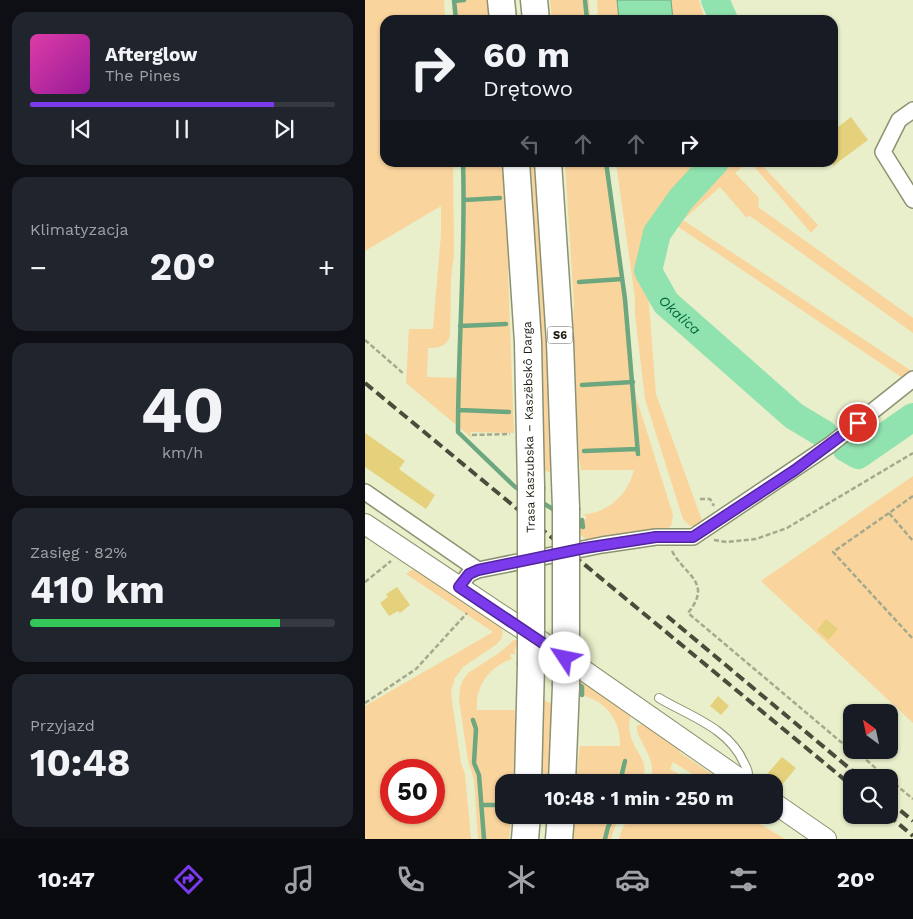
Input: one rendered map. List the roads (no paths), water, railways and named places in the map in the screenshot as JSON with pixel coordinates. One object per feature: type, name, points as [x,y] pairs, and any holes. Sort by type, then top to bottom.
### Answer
[{"type":"highway","points":[[501,0],[502,15]]},
{"type":"highway","points":[[534,0],[536,15]]},
{"type":"highway","name":"Trasa Kaszubska – Kaszëbskô Darga","points":[[516,167],[528,342],[531,487],[531,665],[528,774]]},
{"type":"highway","name":"S6","points":[[548,167],[561,351],[566,508],[566,686],[562,774]]},
{"type":"highway","points":[[525,839],[526,824]]},
{"type":"highway","points":[[559,839],[560,824]]},
{"type":"main road","points":[[365,524],[565,658],[732,774]]},
{"type":"main road","points":[[783,809],[826,839]]},
{"type":"street","points":[[913,110],[899,120],[883,152],[913,200]]},
{"type":"street","points":[[459,587],[469,574],[478,570],[602,545],[664,537],[693,537],[795,470],[913,380]]},
{"type":"street","points":[[365,492],[478,570]]},
{"type":"lane","points":[[659,698],[706,723],[727,739],[741,755],[747,774]]},
{"type":"waterway","points":[[454,0],[456,15]]},
{"type":"waterway","points":[[454,1],[464,0]]},
{"type":"waterway","points":[[585,0],[586,15]]},
{"type":"waterway","name":"Okalica","points":[[715,0],[722,15]]},
{"type":"waterway","points":[[463,167],[458,432],[521,491]]},
{"type":"waterway","points":[[607,167],[625,299],[638,454]]},
{"type":"waterway","name":"Okalica","points":[[710,167],[681,199],[657,233],[648,271],[666,303],[794,416],[824,434]]},
{"type":"waterway","points":[[464,200],[500,198]]},
{"type":"waterway","points":[[579,282],[622,279]]},
{"type":"waterway","points":[[460,326],[506,324]]},
{"type":"waterway","points":[[582,385],[633,382]]},
{"type":"waterway","points":[[458,410],[509,412]]},
{"type":"waterway","name":"Okalica","points":[[846,448],[858,455],[913,417]]},
{"type":"waterway","points":[[584,451],[637,449]]},
{"type":"waterway","points":[[541,502],[558,512]]},
{"type":"waterway","points":[[575,523],[583,527],[582,520]]},
{"type":"waterway","points":[[540,661],[557,672]]},
{"type":"waterway","points":[[574,682],[582,687],[582,695]]},
{"type":"waterway","points":[[473,720],[476,729],[474,763],[479,775],[484,839]]},
{"type":"waterway","points":[[622,774],[625,761]]},
{"type":"waterway","points":[[481,805],[495,805]]},
{"type":"waterway","points":[[605,839],[610,824]]},
{"type":"railway","points":[[365,383],[843,778]]},
{"type":"railway","points":[[667,616],[850,769]]},
{"type":"railway","points":[[898,808],[913,821]]},
{"type":"railway","points":[[898,823],[913,836]]}]
